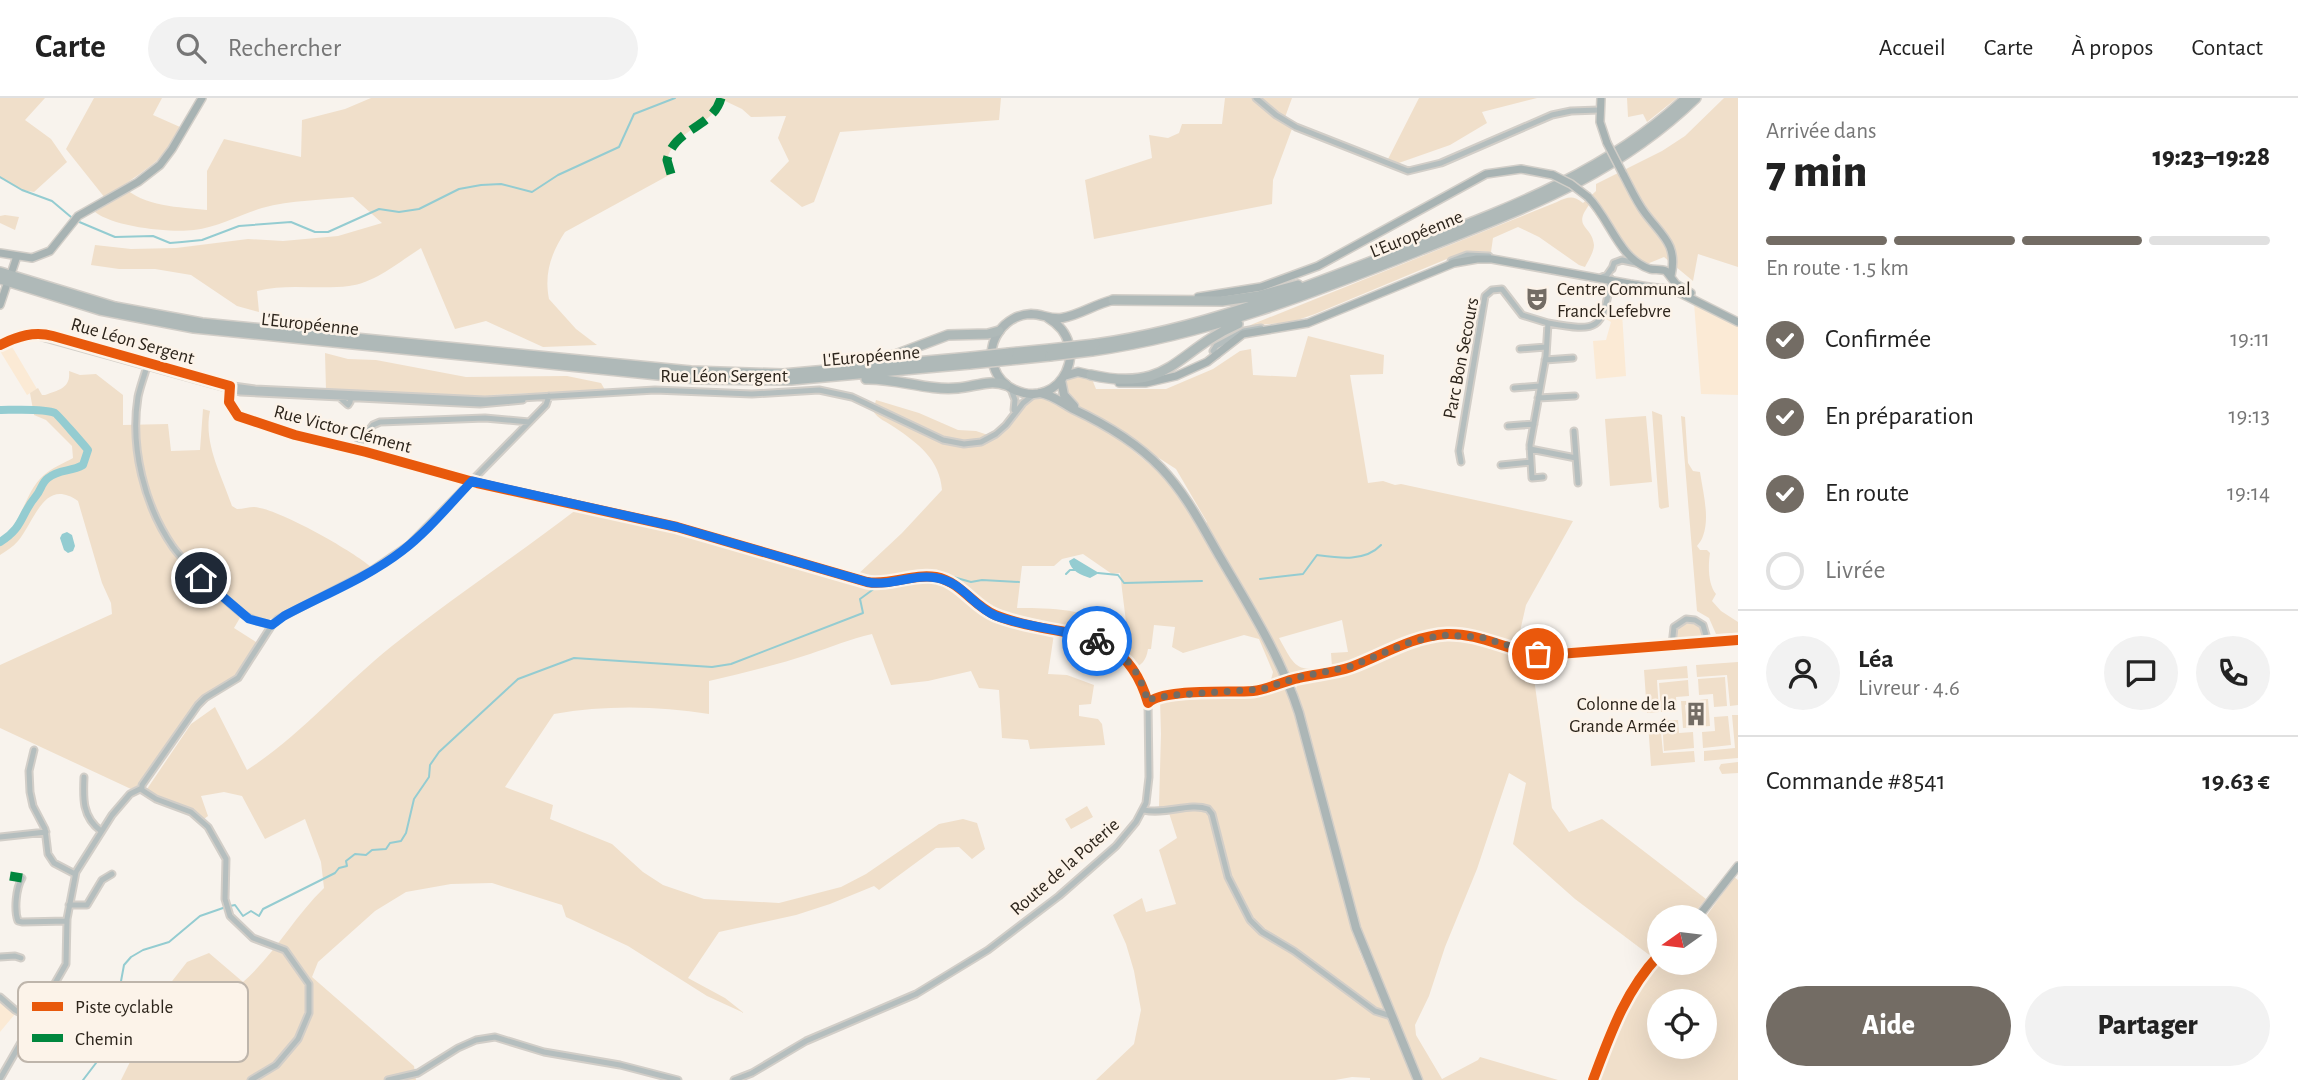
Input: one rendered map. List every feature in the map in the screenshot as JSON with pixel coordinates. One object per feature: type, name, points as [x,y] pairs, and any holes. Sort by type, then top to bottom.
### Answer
[{"type":"highway","name":"L'Européenne","points":[[1093,347],[1224,316],[1309,286],[1515,205],[1578,176],[1637,139],[1686,98]]},
{"type":"highway","name":"L'Européenne","points":[[3,283],[100,310],[194,328],[691,378],[778,380],[1050,352],[1188,333],[1269,308],[1517,212],[1574,186],[1634,150],[1696,98]]},
{"type":"highway","points":[[1113,300],[1204,302],[1248,298],[1291,287],[1401,250]]},
{"type":"highway","name":"L'Européenne","points":[[0,272],[115,307],[212,324],[708,373],[771,374],[971,360]]},
{"type":"highway","points":[[1091,375],[1124,380],[1157,375],[1170,369],[1211,337],[1262,314],[1269,308]]},
{"type":"highway","points":[[825,370],[899,354],[948,335],[999,331]]},
{"type":"highway","points":[[778,380],[883,379],[948,389],[991,382],[1008,386]]},
{"type":"main road","points":[[0,253],[35,257],[48,253],[81,214],[130,187],[154,170],[170,152],[202,98]]},
{"type":"main road","points":[[1601,98],[1601,129],[1607,143],[1644,211],[1672,249],[1671,283],[1666,289]]},
{"type":"main road","points":[[1418,1080],[1356,928],[1307,741],[1288,681],[1260,625],[1173,481],[1132,444],[1084,414],[1052,397],[1023,393],[1008,386],[997,375],[992,360],[993,343],[999,331],[1009,321],[1020,316],[1034,314],[1048,318],[1066,318],[1099,303],[1113,300],[1207,296],[1269,284],[1329,261],[1482,176],[1521,169],[1553,175],[1571,184],[1601,212],[1628,255],[1640,264],[1667,271],[1690,293],[1738,320]]},
{"type":"main road","points":[[1654,287],[1651,276],[1667,263],[1669,251],[1660,231]]},
{"type":"main road","points":[[12,271],[17,256]]},
{"type":"main road","points":[[1038,393],[1051,389],[1063,378],[1078,372],[1118,383],[1149,383],[1181,375],[1217,355],[1236,338],[1248,332],[1304,324],[1454,263],[1480,258],[1666,289],[1687,295],[1738,320]]},
{"type":"main road","points":[[0,305],[3,283]]},
{"type":"main road","points":[[1048,318],[1061,328],[1069,344],[1070,362],[1063,378],[1066,398],[1084,414]]},
{"type":"main road","points":[[1707,905],[1738,866]]},
{"type":"main road","points":[[1594,1080],[1625,1002],[1647,968]]},
{"type":"street","points":[[1256,98],[1296,127],[1408,172],[1422,170],[1448,160],[1552,115],[1600,110]]},
{"type":"street","points":[[1384,291],[1467,255],[1492,256],[1602,277],[1608,275],[1614,263],[1619,261],[1640,264]]},
{"type":"street","points":[[1543,477],[1532,478],[1530,449],[1545,360],[1548,323],[1581,329],[1596,324],[1604,314],[1612,268]]},
{"type":"street","name":"Parc Bon Secours","points":[[1461,462],[1459,451],[1485,296],[1492,290],[1502,289],[1522,315],[1548,323]]},
{"type":"street","points":[[1217,355],[1214,352],[1215,347],[1244,331],[1301,322],[1354,303]]},
{"type":"street","name":"Rue Léon Sergent","points":[[0,345],[25,335],[45,338],[229,388],[339,397],[348,405],[351,396]]},
{"type":"street","points":[[1520,349],[1546,346]]},
{"type":"street","points":[[1545,360],[1573,358]]},
{"type":"street","points":[[148,365],[138,398],[137,443],[146,487],[161,526],[179,555],[201,578],[249,619],[272,625]]},
{"type":"street","points":[[1008,386],[1015,400],[1012,416]]},
{"type":"street","points":[[1514,388],[1540,386]]},
{"type":"street","name":"Rue Léon Sergent","points":[[229,388],[477,400],[664,389],[752,394],[828,390],[852,397],[939,438],[961,444],[977,443],[990,438],[1004,427],[1025,400],[1038,393]]},
{"type":"street","name":"Rue Victor Clément","points":[[229,388],[230,405],[239,417],[295,435],[472,481]]},
{"type":"street","points":[[56,982],[66,964],[66,921],[75,874],[101,831],[130,794],[142,788],[198,705],[238,678],[272,625],[284,616],[365,575],[399,553],[420,535],[546,405],[549,396]]},
{"type":"street","points":[[1538,398],[1574,396]]},
{"type":"street","points":[[354,449],[373,425],[383,422],[485,418],[529,422]]},
{"type":"street","points":[[1508,426],[1534,424]]},
{"type":"street","points":[[1574,430],[1578,483]]},
{"type":"street","points":[[1530,449],[1576,458]]},
{"type":"street","points":[[1501,465],[1531,462]]},
{"type":"street","name":"Route de la Poterie","points":[[472,481],[677,527],[867,582],[884,584],[927,577],[942,579],[957,587],[993,615],[1085,637],[1117,651],[1136,672],[1148,702],[1149,781],[1144,810],[1128,834],[1079,880],[981,955],[920,991],[806,1041],[752,1073],[734,1080]]},
{"type":"street","points":[[1672,645],[1674,627],[1686,619],[1703,625],[1708,642]]},
{"type":"street","points":[[1148,702],[1153,698],[1174,695],[1255,691],[1349,667],[1410,642],[1442,635],[1480,637],[1542,655],[1738,640]]},
{"type":"street","points":[[34,750],[30,767],[33,806],[46,832],[51,860],[75,874]]},
{"type":"street","points":[[84,777],[86,814],[90,822],[101,831]]},
{"type":"street","points":[[142,788],[156,799],[191,812],[208,827],[226,859],[225,899],[230,916],[251,937],[285,950],[309,984],[308,1017],[296,1042],[276,1065],[251,1080]]},
{"type":"street","points":[[1144,810],[1167,811],[1200,806],[1208,808],[1212,814],[1227,877],[1241,907],[1252,922],[1374,1011],[1391,1016]]},
{"type":"street","points":[[0,837],[46,832]]},
{"type":"street","points":[[69,905],[87,905],[102,880],[112,874]]},
{"type":"street","points":[[22,878],[18,885],[18,921],[66,921]]},
{"type":"street","points":[[0,957],[21,958]]},
{"type":"street","points":[[0,997],[18,1012]]},
{"type":"street","points":[[388,1080],[418,1073],[458,1048],[476,1040],[495,1037],[544,1052],[620,1065],[678,1080]]},
{"type":"street","points":[[0,1079],[18,1048]]},
{"type":"street","points":[[0,1065],[6,1069]]},
{"type":"shaded area","points":[[0,98],[45,98],[25,120],[51,139],[67,162],[34,192],[22,190],[0,177]]},
{"type":"shaded area","points":[[94,98],[162,98],[153,115],[180,127],[162,155],[123,186],[131,193],[151,202],[207,210],[207,171],[224,139],[301,157],[302,120],[345,109],[371,98],[1001,98],[999,120],[840,132],[814,202],[802,207],[770,181],[789,161],[778,138],[786,116],[751,117],[742,109],[721,99],[710,116],[685,134],[671,150],[667,160],[671,174],[565,232],[550,264],[547,281],[549,299],[576,329],[597,345],[543,347],[486,321],[455,329],[421,248],[386,271],[359,284],[337,287],[280,287],[257,291],[259,312],[237,306],[191,275],[155,269],[119,269],[91,265],[95,245],[131,249],[176,248],[248,239],[283,241],[338,236],[382,223],[353,197],[273,205],[194,230],[171,231],[115,222],[95,212],[109,203],[66,149]]},
{"type":"shaded area","points":[[1225,98],[1292,98],[1284,120],[1293,126],[1273,180],[1272,204],[1094,239],[1085,180],[1152,158],[1149,135],[1168,138],[1179,133],[1182,124],[1222,124]]},
{"type":"shaded area","points":[[1419,98],[1537,98],[1482,112],[1487,123],[1450,145],[1393,165],[1387,161]]},
{"type":"shaded area","points":[[1627,98],[1677,98],[1647,122],[1643,114],[1628,117]]},
{"type":"shaded area","points":[[1724,98],[1738,98],[1738,267],[1698,254],[1693,281],[1664,257],[1647,264],[1623,254],[1589,205],[1582,218],[1594,245],[1585,267],[1539,237],[1518,227],[1493,238],[1491,252],[1471,251],[1454,256],[1292,322],[1248,326],[1564,199],[1573,198],[1583,203],[1596,191],[1596,184],[1662,151],[1685,136]]},
{"type":"shaded area","points":[[0,216],[19,217],[15,230],[0,223]]},
{"type":"shaded area","points":[[1694,303],[1738,326],[1738,395],[1701,394]]},
{"type":"shaded area","points":[[1609,310],[1622,313],[1626,376],[1596,379],[1593,341],[1606,340],[1611,322],[1606,319]]},
{"type":"shaded area","points":[[1308,336],[1384,355],[1383,374],[1350,375],[1368,483],[1383,481],[1401,484],[1573,521],[1526,605],[1516,649],[1531,657],[1552,808],[1569,832],[1602,819],[1706,899],[1701,905],[1647,905],[1647,953],[1575,899],[1513,844],[1526,783],[1509,773],[1477,869],[1445,947],[1429,996],[1415,1025],[1416,1035],[1442,1079],[1480,1057],[1558,1080],[1421,1080],[1362,936],[1296,688],[1302,674],[1289,673],[1271,636],[1205,525],[1207,522],[1176,469],[1081,408],[1066,392],[1064,383],[1071,378],[1081,377],[1092,379],[1096,389],[1166,389],[1213,369],[1240,351],[1251,349],[1253,375],[1296,377]],"holes":[[[1342,620],[1348,652],[1331,653],[1332,667],[1304,668],[1294,662],[1279,638]]]},
{"type":"shaded area","points":[[11,345],[37,389],[27,395],[0,351]]},
{"type":"shaded area","points":[[325,353],[466,377],[567,376],[601,383],[605,390],[489,397],[326,390]]},
{"type":"shaded area","points":[[69,371],[80,375],[96,374],[123,395],[123,425],[168,424],[171,451],[200,450],[203,409],[210,411],[211,447],[232,506],[237,509],[265,509],[296,522],[332,541],[371,567],[274,618],[266,620],[241,616],[234,628],[259,644],[235,678],[198,699],[137,786],[131,789],[0,728],[0,665],[112,614],[111,603],[102,583],[78,501],[57,494],[49,498],[42,504],[18,541],[0,555],[0,539],[14,525],[37,482],[51,470],[73,458],[72,446],[46,420],[34,415],[30,393],[38,388],[42,395],[59,390],[66,385]]},
{"type":"shaded area","points":[[1040,396],[1047,398],[1119,439],[1160,473],[1178,496],[1279,662],[1281,679],[1274,688],[1287,689],[1360,953],[1414,1080],[1370,1080],[1352,1077],[1335,1080],[1096,1080],[1134,1044],[1141,1010],[1134,971],[1113,915],[1142,898],[1146,912],[1176,904],[1159,850],[1177,838],[1169,813],[1161,813],[1159,806],[1160,699],[1261,693],[1268,691],[1273,672],[1259,639],[1244,635],[1183,653],[1172,647],[1175,627],[1154,625],[1151,649],[1148,649],[1143,662],[1131,670],[1116,655],[1097,644],[1054,634],[1048,674],[1067,675],[1094,685],[1091,704],[1079,705],[1079,716],[1098,719],[1102,724],[1105,745],[1030,749],[1028,740],[1002,738],[999,690],[979,688],[971,671],[928,681],[891,685],[872,634],[785,662],[709,681],[709,714],[632,708],[554,714],[505,787],[553,805],[550,819],[612,844],[643,872],[663,885],[704,899],[779,903],[841,887],[866,874],[939,824],[963,819],[977,823],[985,849],[972,859],[959,847],[936,848],[879,890],[874,886],[796,915],[719,932],[688,978],[725,998],[744,1013],[707,996],[628,946],[566,917],[562,905],[492,883],[451,884],[406,892],[375,911],[318,962],[312,977],[414,1066],[416,1080],[121,1080],[130,1062],[248,1062],[248,982],[243,982],[265,960],[324,888],[321,862],[305,819],[265,839],[242,796],[224,792],[201,796],[208,816],[204,819],[191,809],[161,798],[147,789],[191,724],[215,707],[247,770],[285,742],[392,646],[581,506],[677,527],[855,577],[902,533],[942,490],[937,470],[926,453],[875,414],[873,411],[876,400],[919,413],[958,430],[988,435],[1007,418],[1013,422],[1024,406]],"holes":[[[1083,554],[1112,574],[1120,573],[1127,630],[1114,638],[1104,624],[1087,615],[1063,610],[1017,608],[1022,566],[1054,566],[1062,559]]]},
{"type":"shaded area","points":[[1652,411],[1662,415],[1669,507],[1661,509],[1659,507]]},
{"type":"shaded area","points":[[1646,416],[1652,482],[1610,486],[1605,419]]},
{"type":"shaded area","points":[[1681,416],[1685,417],[1688,463],[1693,471],[1700,472],[1705,505],[1705,529],[1697,546],[1710,553],[1709,575],[1716,594],[1712,601],[1721,611],[1738,622],[1738,633],[1716,634],[1709,618],[1697,611]]},
{"type":"shaded area","points":[[1687,622],[1699,625],[1704,635],[1702,640],[1675,640],[1677,629]]},
{"type":"shaded area","points":[[1738,662],[1738,705],[1730,706],[1727,675],[1697,677],[1696,665]]},
{"type":"shaded area","points":[[1687,666],[1688,678],[1657,680],[1659,712],[1647,713],[1644,670]]},
{"type":"shaded area","points":[[1725,677],[1727,706],[1714,707],[1713,694],[1699,695],[1698,679]]},
{"type":"shaded area","points":[[1688,680],[1689,696],[1676,697],[1677,711],[1661,712],[1659,683]]},
{"type":"shaded area","points":[[1708,699],[1710,726],[1683,728],[1681,701],[1690,701],[1690,704],[1685,705],[1687,725],[1706,723],[1705,703],[1700,703],[1699,700]]},
{"type":"shaded area","points":[[1732,715],[1738,715],[1738,758],[1704,761],[1704,751],[1735,748]]},
{"type":"shaded area","points":[[1728,716],[1731,745],[1703,748],[1702,732],[1715,731],[1714,717]]},
{"type":"shaded area","points":[[1678,720],[1679,733],[1693,732],[1694,748],[1664,751],[1662,721]]},
{"type":"shaded area","points":[[1648,722],[1660,722],[1663,753],[1694,751],[1695,762],[1651,766]]},
{"type":"shaded area","points":[[1738,762],[1738,773],[1722,774],[1719,768],[1721,764]]},
{"type":"shaded area","points":[[1087,806],[1093,817],[1071,829],[1065,819]]},
{"type":"shaded area","points":[[1734,877],[1738,880],[1738,1080],[1598,1080],[1616,1032],[1647,975],[1717,975],[1717,905],[1714,905]]},
{"type":"shaded area","points":[[209,953],[243,982],[171,982],[187,962]]},
{"type":"shaded area","points":[[0,1001],[15,1014],[0,1032]]},
{"type":"water","points":[[67,532],[72,535],[75,546],[73,551],[68,553],[64,550],[60,538]]},
{"type":"water","points":[[1074,558],[1099,573],[1090,578],[1077,572],[1069,561]]},
{"type":"waterway","points":[[77,221],[115,237],[153,236],[170,243],[202,240],[239,226],[291,222],[315,232],[328,232],[379,209],[399,212],[419,209],[459,189],[481,185],[501,184],[532,192],[558,175],[619,147],[634,114],[675,98]]},
{"type":"waterway","points":[[0,177],[22,190],[52,201],[71,217]]},
{"type":"waterway","points":[[0,410],[55,413],[88,450],[83,465],[56,473],[46,480],[18,526],[0,542]]},
{"type":"waterway","points":[[1260,579],[1303,574],[1317,555],[1343,558],[1360,556],[1381,545]]},
{"type":"waterway","points":[[1066,574],[1075,570]]},
{"type":"waterway","points":[[927,575],[939,573],[971,582],[1019,582]]},
{"type":"waterway","points":[[1098,573],[1118,575],[1124,583],[1202,581]]},
{"type":"waterway","points":[[230,906],[235,905],[243,916],[251,911],[259,916],[263,909],[347,866],[346,861],[355,854],[366,855],[372,850],[386,849],[390,843],[401,841],[406,833],[414,799],[429,777],[430,765],[439,752],[518,679],[574,658],[712,667],[731,664],[863,613],[860,599],[875,588]]},
{"type":"waterway","points":[[121,982],[124,965],[131,957],[143,950],[169,942],[200,916],[223,908]]},
{"type":"waterway","points":[[83,1080],[97,1062]]},
{"type":"marked path","points":[[671,174],[667,160],[671,149],[685,134],[710,116],[721,98]]},
{"type":"marked path","points":[[10,876],[22,878]]},
{"type":"cycle path","points":[[0,345],[26,335],[53,336],[230,386],[229,402],[238,416],[295,435],[477,483],[677,527],[867,582],[936,577],[953,584],[995,615],[1019,623],[1086,637],[1106,645],[1123,657],[1137,676],[1148,703],[1156,698],[1182,693],[1259,690],[1293,679],[1345,669],[1410,642],[1447,634],[1472,637],[1546,655],[1738,640]]},
{"type":"cycle path","points":[[1593,1080],[1612,1030],[1647,969]]},
{"type":"way so far","points":[[1097,641],[1125,656],[1141,682],[1148,702],[1153,698],[1174,695],[1255,691],[1300,677],[1349,667],[1431,636],[1471,635],[1538,654]]},
{"type":"place","name":"Centre Communal Franck Lefebvre","points":[[1537,299]]},
{"type":"place","name":"Colonne de la Grande Armée","points":[[1696,714]]},
{"type":"route","points":[[201,578],[249,619],[272,625],[284,616],[365,575],[399,553],[472,481],[677,527],[876,584],[936,577],[950,582],[993,615],[1097,641]]}]
